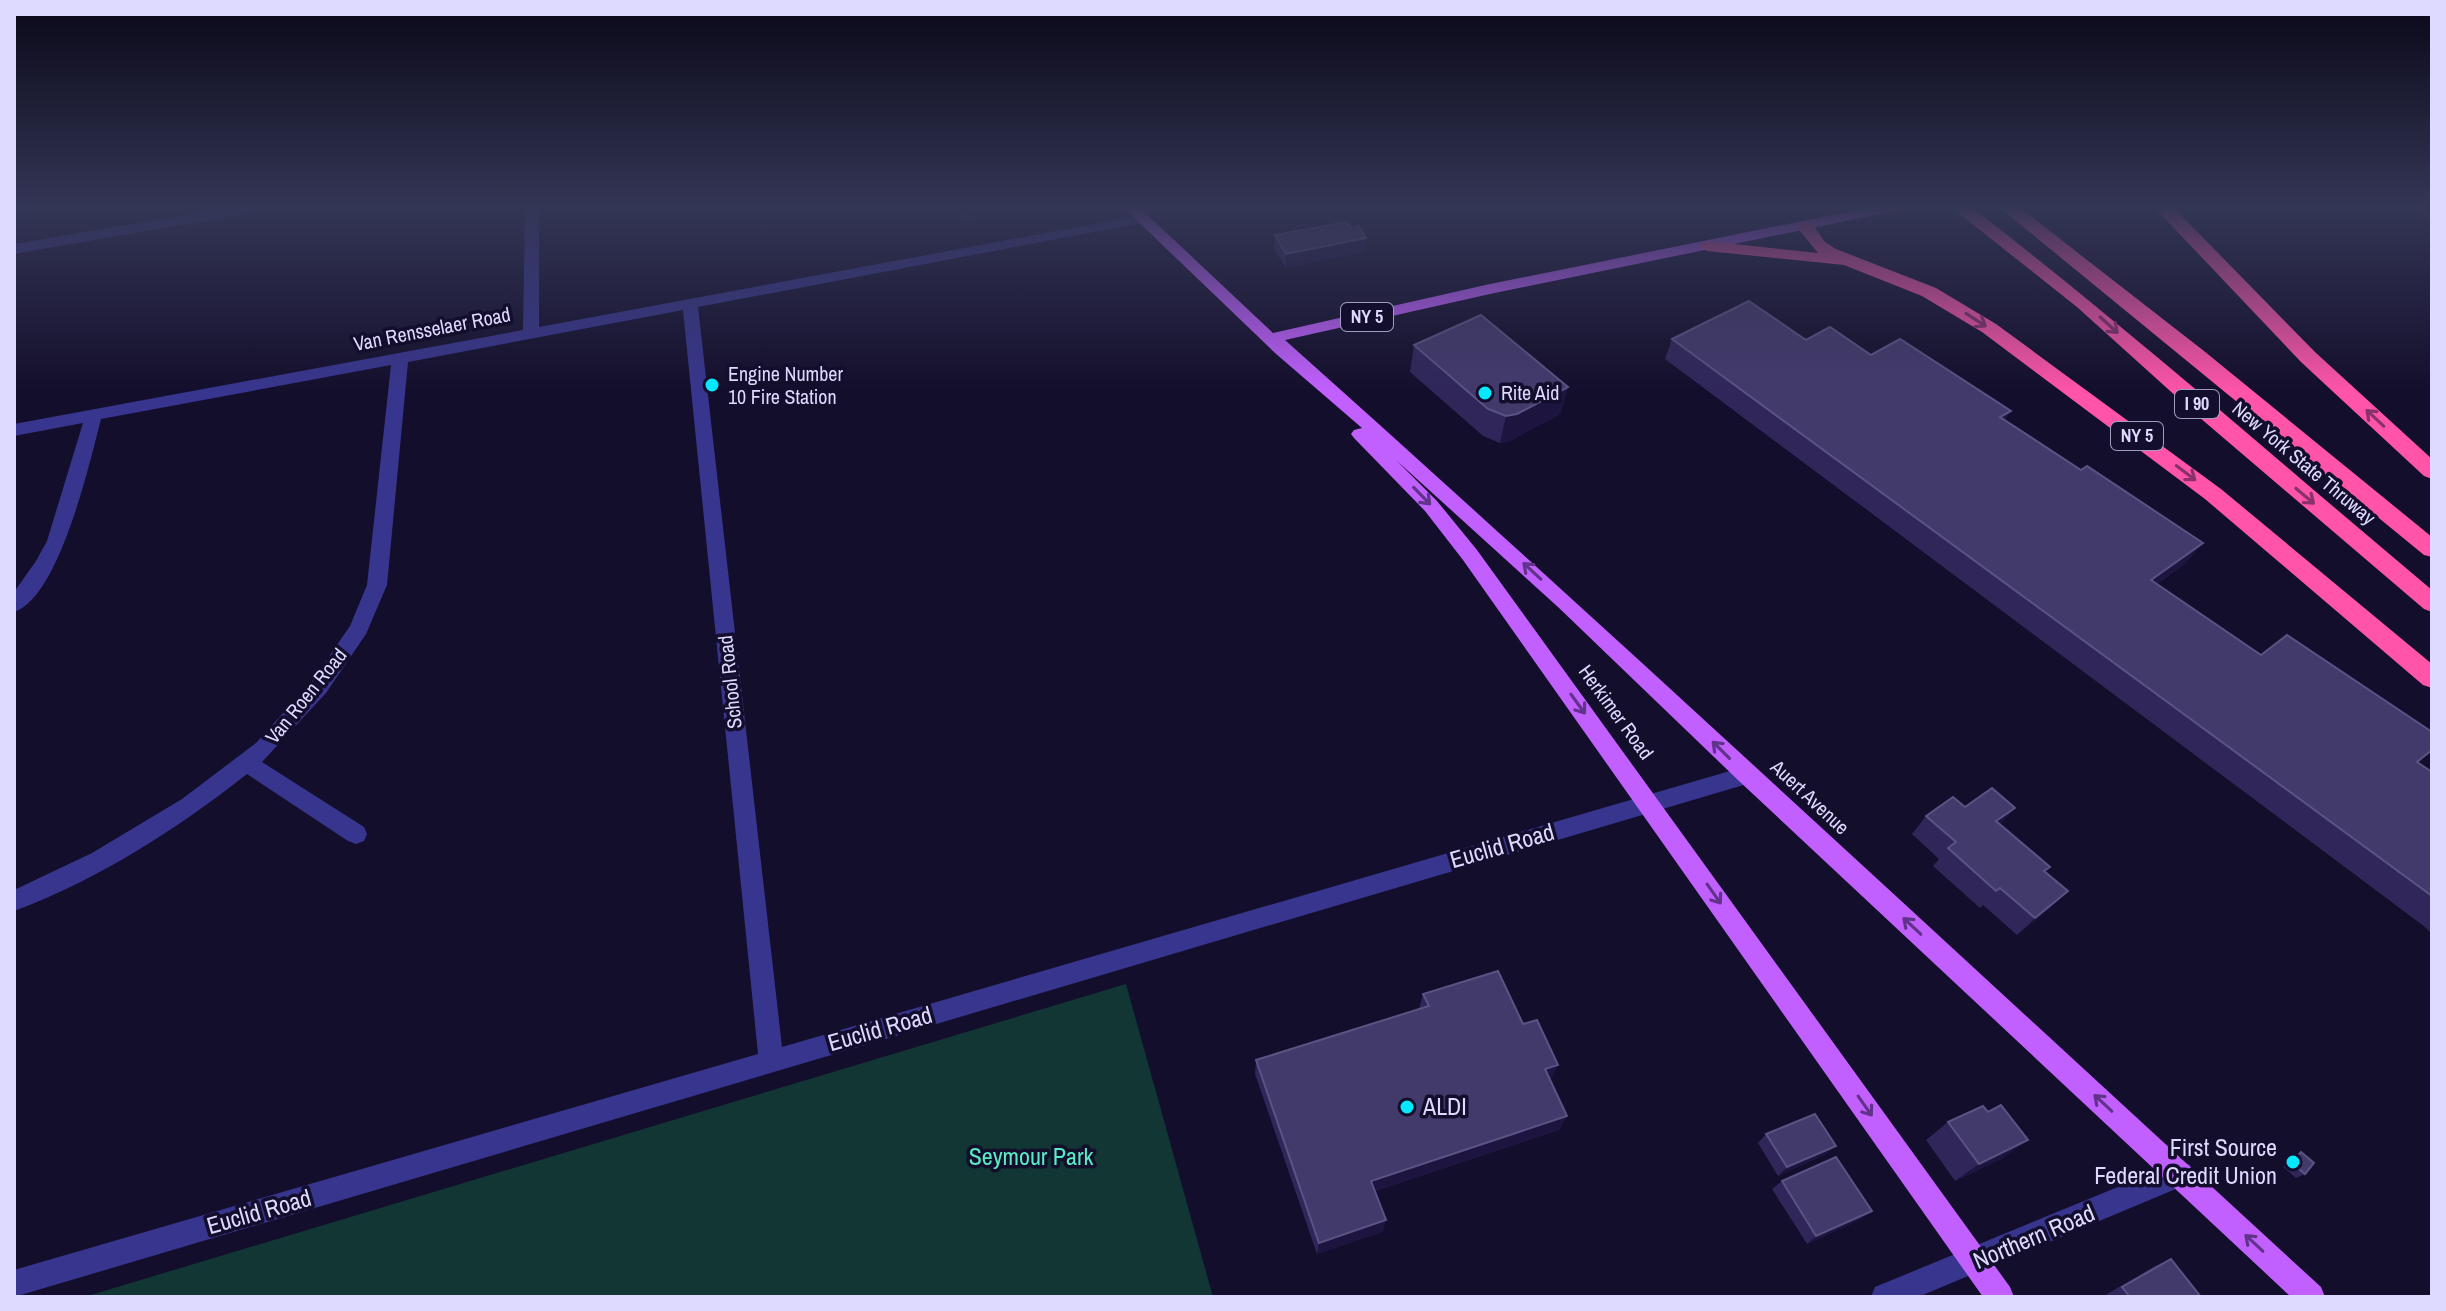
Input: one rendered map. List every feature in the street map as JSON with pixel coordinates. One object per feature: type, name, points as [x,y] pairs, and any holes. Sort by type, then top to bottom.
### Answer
[{"type":"highway","name":"NY 5","points":[[1864,268],[1929,292],[1989,328],[2213,494],[2432,678]]},
{"type":"highway","name":"New York State Thruway","points":[[2039,268],[2084,303],[2206,412],[2432,603]]},
{"type":"highway","name":"New York State Thruway","points":[[2086,268],[2432,549]]},
{"type":"highway","points":[[2099,268],[2197,356]]},
{"type":"highway","points":[[2222,268],[2308,357],[2432,471]]},
{"type":"main road","name":"Herkimer Road","points":[[1196,268],[1272,338],[1431,506],[1470,555],[2000,1297]]},
{"type":"main road","name":"NY 5","points":[[1272,338],[1595,268]]},
{"type":"main road","name":"Auert Avenue","points":[[1272,338],[1652,682],[1747,775],[2311,1297]]},
{"type":"street","points":[[531,333],[532,268]]},
{"type":"street","name":"Van Rensselaer Road","points":[[14,430],[863,268]]},
{"type":"street","name":"School Road","points":[[690,303],[771,1060]]},
{"type":"street","name":"Van Roen Road","points":[[14,901],[100,860],[190,806],[247,763],[319,687],[359,629],[377,585],[400,358]]},
{"type":"street","points":[[14,605],[32,587],[55,541],[94,415]]},
{"type":"street","points":[[247,763],[356,834]]},
{"type":"street","name":"Euclid Road","points":[[14,1284],[1747,775]]},
{"type":"street","name":"Northern Road","points":[[1885,1297],[1976,1262],[2181,1174]]},
{"type":"green space","name":"Seymour Park","points":[[1126,984],[1213,1297],[84,1297]]},
{"type":"building","points":[[1749,301],[1806,340],[1830,327],[1871,355],[1900,339],[2011,411],[2000,417],[2081,470],[2087,466],[2203,543],[2151,580],[2261,655],[2287,635],[2432,732],[2432,750],[2417,762],[2432,772],[2432,896],[1672,339]]},
{"type":"building","points":[[1481,315],[1568,387],[1517,414],[1506,416],[1488,409],[1414,345]]},
{"type":"building","points":[[1992,788],[2015,808],[1996,821],[2050,867],[2044,871],[2068,891],[2035,918],[2000,888],[1996,891],[1948,848],[1956,842],[1926,816],[1953,797],[1965,807]]},
{"type":"building","name":"ALDI","points":[[1498,971],[1523,1024],[1537,1020],[1558,1065],[1545,1069],[1567,1116],[1371,1181],[1386,1220],[1319,1243],[1256,1060],[1429,1006],[1423,994]]},
{"type":"building","points":[[2001,1105],[2028,1140],[1979,1164],[1948,1122],[1983,1106],[1988,1112]]},
{"type":"building","points":[[1815,1114],[1836,1146],[1787,1167],[1766,1134]]},
{"type":"building","points":[[2301,1152],[2314,1163],[2305,1174],[2292,1163]]},
{"type":"building","points":[[1836,1157],[1872,1211],[1816,1236],[1782,1181]]},
{"type":"building","points":[[2171,1259],[2201,1297],[2130,1297],[2122,1287]]},
{"type":"place","name":"Engine Number 10 Fire Station","points":[[712,385]]},
{"type":"place","name":"Rite Aid","points":[[1485,393]]},
{"type":"place","name":"ALDI","points":[[1407,1107]]},
{"type":"place","name":"First Source Federal Credit Union","points":[[2293,1162]]}]
